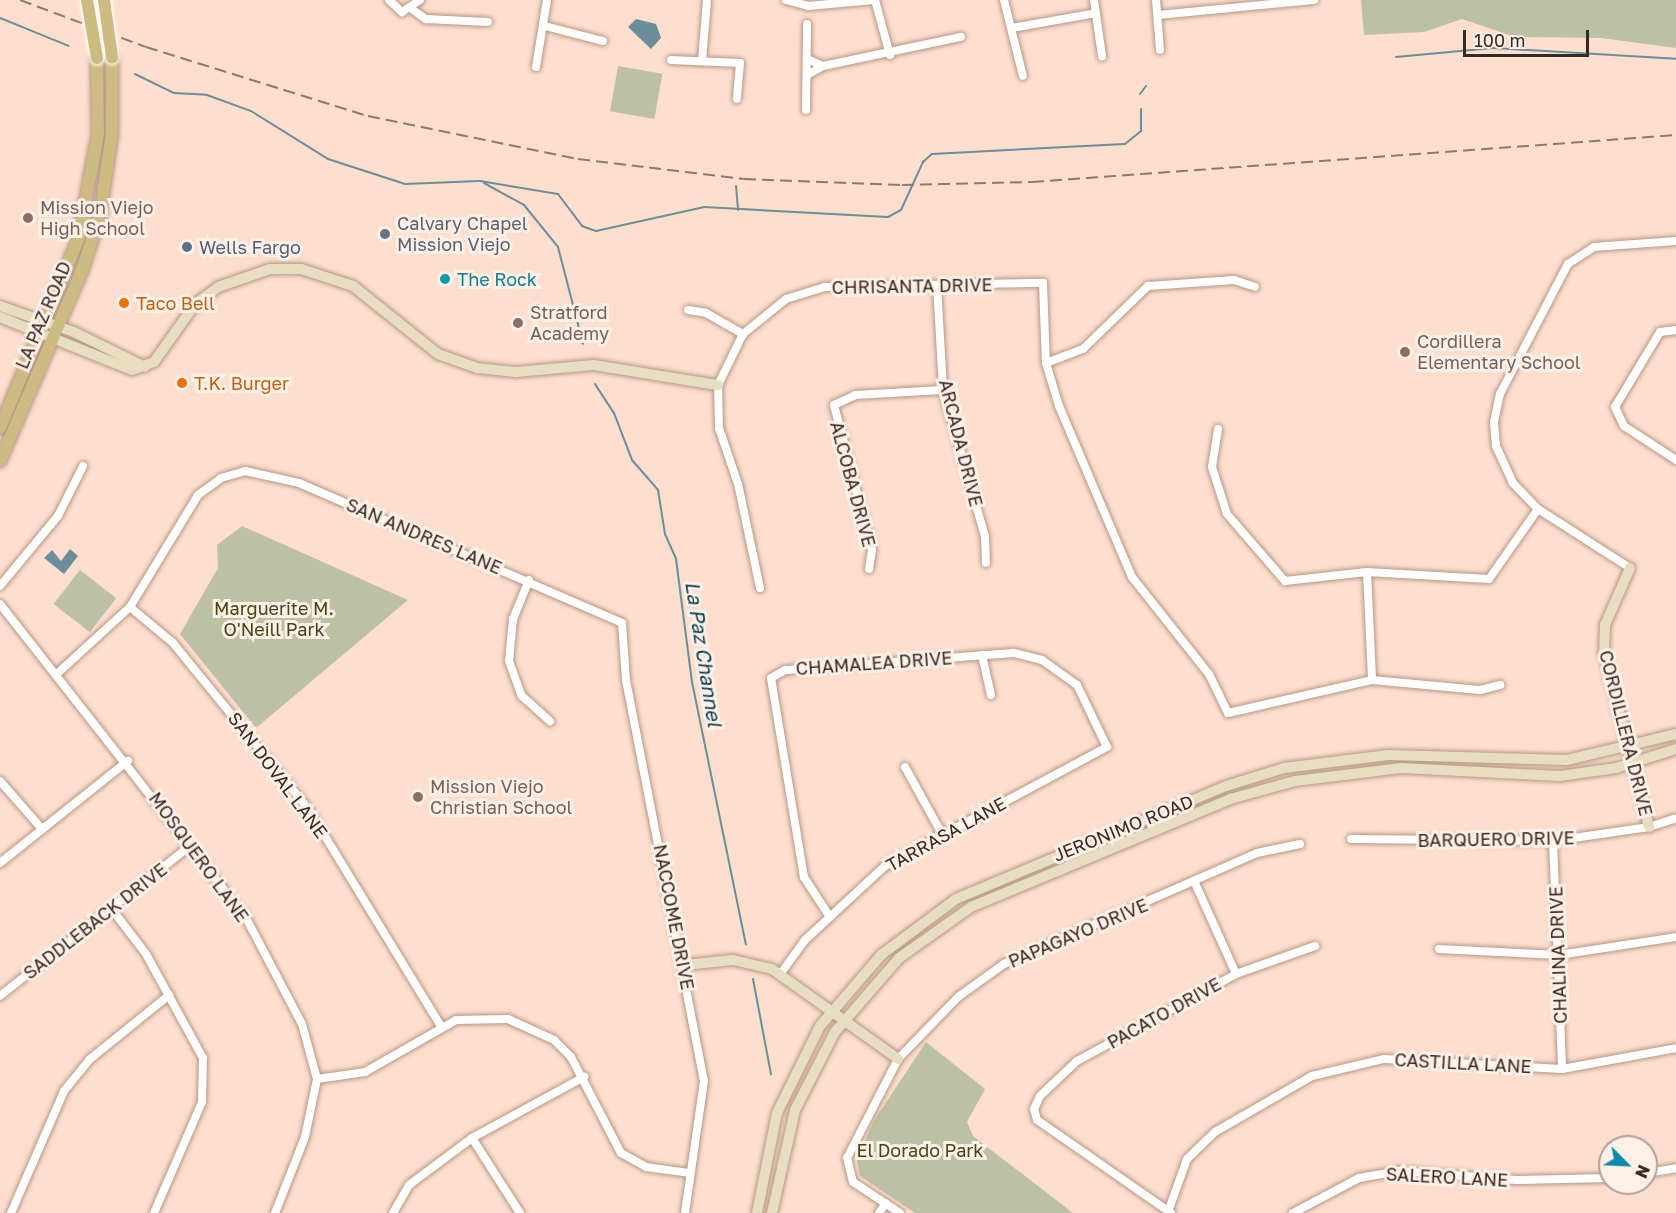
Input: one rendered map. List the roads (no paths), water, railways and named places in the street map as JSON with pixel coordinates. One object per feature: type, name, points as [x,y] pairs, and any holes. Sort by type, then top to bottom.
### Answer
[{"type":"main road","name":"LA PAZ ROAD","points":[[0,428],[78,240],[89,196],[98,134],[97,58],[87,0]]},
{"type":"main road","name":"LA PAZ ROAD","points":[[0,461],[83,268],[105,186],[112,57],[104,0]]},
{"type":"main road","points":[[0,317],[130,370],[145,367],[195,304],[218,287],[270,269],[301,268],[353,286],[438,354],[477,368],[516,372],[594,364],[718,385]]},
{"type":"main road","points":[[0,306],[59,325],[145,367]]},
{"type":"main road","name":"CORDILLERA DRIVE","points":[[1630,568],[1605,625],[1604,653],[1649,827]]},
{"type":"main road","name":"JERONIMO ROAD","points":[[757,1213],[777,1113],[831,1009],[896,941],[956,899],[1226,786],[1284,768],[1353,757],[1549,761],[1629,749],[1676,734]]},
{"type":"main road","name":"JERONIMO ROAD","points":[[772,1213],[795,1110],[844,1019],[906,952],[971,907],[1260,789],[1367,770],[1532,777],[1633,764],[1676,749]]},
{"type":"main road","points":[[685,965],[733,960],[781,974],[898,1059]]},
{"type":"street","points":[[389,0],[397,10],[413,10],[426,19],[488,22]]},
{"type":"street","points":[[413,10],[420,0]]},
{"type":"street","points":[[536,67],[545,26],[547,0]]},
{"type":"street","points":[[702,61],[707,0]]},
{"type":"street","points":[[786,0],[807,6],[874,0],[890,55]]},
{"type":"street","points":[[1004,0],[1023,76]]},
{"type":"street","points":[[1094,0],[1102,56]]},
{"type":"street","points":[[1156,0],[1160,51]]},
{"type":"street","points":[[1248,0],[1248,9]]},
{"type":"street","points":[[1158,15],[1248,9],[1314,0]]},
{"type":"street","points":[[1012,28],[1096,13]]},
{"type":"street","points":[[806,110],[807,24]]},
{"type":"street","points":[[545,26],[603,41]]},
{"type":"street","points":[[807,75],[823,66],[890,55],[961,37]]},
{"type":"street","points":[[807,59],[823,66]]},
{"type":"street","points":[[671,60],[740,63],[737,99]]},
{"type":"street","name":"CORDILLERA DRIVE","points":[[1630,568],[1538,509],[1502,463],[1494,422],[1500,394],[1554,282],[1580,253],[1594,248],[1676,241]]},
{"type":"street","points":[[1046,363],[1083,349],[1148,286],[1234,280],[1255,287]]},
{"type":"street","name":"CHRISANTA DRIVE","points":[[718,385],[743,334],[786,299],[825,287],[1043,283],[1046,363],[1132,577],[1209,674],[1228,713],[1372,680],[1480,690],[1500,685]]},
{"type":"street","name":"ARCADA DRIVE","points":[[937,285],[943,390],[985,536],[986,563]]},
{"type":"street","points":[[688,310],[706,313],[743,334]]},
{"type":"street","points":[[1676,330],[1660,332],[1615,407],[1620,423],[1676,460]]},
{"type":"street","points":[[718,385],[719,428],[738,484],[760,588]]},
{"type":"street","name":"ALCOBA DRIVE","points":[[869,569],[872,550],[834,405],[855,395],[943,390]]},
{"type":"street","points":[[1218,429],[1212,467],[1227,514],[1285,581],[1367,572],[1489,579],[1538,509]]},
{"type":"street","points":[[0,586],[52,524],[83,466]]},
{"type":"street","name":"SAN ANDRES LANE","points":[[130,606],[188,507],[221,478],[245,471],[276,475],[529,580],[622,623]]},
{"type":"street","points":[[1367,572],[1372,680]]},
{"type":"street","points":[[529,580],[513,619],[509,661],[522,696],[550,721]]},
{"type":"street","name":"MOSQUERO LANE","points":[[0,604],[59,672],[245,916],[302,1023],[317,1079],[305,1137],[275,1213]]},
{"type":"street","points":[[59,672],[130,606]]},
{"type":"street","name":"SAN DOVAL LANE","points":[[130,606],[173,644],[309,810],[440,1025]]},
{"type":"street","name":"NACCOME DRIVE","points":[[622,623],[626,681],[685,965],[704,1081],[685,1213]]},
{"type":"street","name":"CHAMALEA DRIVE","points":[[830,917],[804,878],[771,678],[785,670],[1013,653],[1061,671],[1091,704],[1107,747]]},
{"type":"street","points":[[982,655],[991,695]]},
{"type":"street","name":"TARRASA LANE","points":[[781,974],[830,917],[885,866],[1107,747]]},
{"type":"street","points":[[0,863],[128,761]]},
{"type":"street","points":[[905,766],[942,834]]},
{"type":"street","points":[[0,781],[42,829]]},
{"type":"street","name":"BARQUERO DRIVE","points":[[1350,839],[1553,841],[1649,827],[1676,818]]},
{"type":"street","name":"CHALINA DRIVE","points":[[1553,841],[1562,1069]]},
{"type":"street","name":"PAPAGAYO DRIVE","points":[[886,1203],[847,1172],[858,1131],[898,1059],[958,997],[1004,964],[1195,883],[1257,853],[1300,844]]},
{"type":"street","name":"SADDLEBACK DRIVE","points":[[0,996],[191,845]]},
{"type":"street","points":[[1195,883],[1236,974]]},
{"type":"street","points":[[111,908],[169,994],[203,1058],[202,1102],[154,1213]]},
{"type":"street","points":[[1439,949],[1559,955],[1676,937]]},
{"type":"street","name":"PACATO DRIVE","points":[[1170,1212],[1047,1129],[1034,1109],[1040,1096],[1077,1060],[1236,974],[1315,946]]},
{"type":"street","points":[[11,1213],[64,1091],[90,1059],[169,994]]},
{"type":"street","points":[[317,1079],[365,1072],[440,1025],[484,1016],[522,1024],[563,1047],[584,1077],[621,1153],[646,1167],[689,1173]]},
{"type":"street","name":"CASTILLA LANE","points":[[1170,1212],[1187,1159],[1215,1132],[1312,1076],[1384,1059],[1562,1069],[1676,1048]]},
{"type":"street","points":[[393,1213],[409,1185],[472,1138],[584,1077]]},
{"type":"street","points":[[472,1138],[520,1213]]},
{"type":"street","points":[[1658,1171],[1676,1168]]},
{"type":"street","name":"SALERO LANE","points":[[1293,1213],[1359,1178],[1399,1171],[1517,1180],[1598,1178]]},
{"type":"street","points":[[879,1213],[886,1203],[900,1213]]},
{"type":"water","points":[[636,19],[656,24],[661,38],[651,49],[628,27]]},
{"type":"water","points":[[70,549],[78,556],[64,574],[44,558],[52,550],[61,561]]},
{"type":"waterway","name":"La Paz Channel","points":[[0,18],[69,46]]},
{"type":"waterway","points":[[1396,57],[1493,48],[1676,59]]},
{"type":"waterway","name":"La Paz Channel","points":[[135,74],[174,93],[207,95],[251,111],[328,159],[405,184],[479,181]]},
{"type":"waterway","points":[[1140,94],[1146,86]]},
{"type":"waterway","points":[[480,181],[558,194],[582,226],[596,231],[704,207],[888,217],[901,210],[923,162],[932,154],[1125,144],[1141,131],[1141,109]]},
{"type":"waterway","name":"La Paz Channel","points":[[484,183],[524,205],[558,247],[583,344]]},
{"type":"waterway","points":[[736,186],[738,210]]},
{"type":"waterway","name":"La Paz Channel","points":[[595,384],[614,413],[632,460],[658,490],[665,534],[676,559],[692,682],[746,945]]},
{"type":"waterway","name":"La Paz Channel","points":[[753,979],[771,1074]]},
{"type":"railway","points":[[20,0],[146,47],[368,116],[578,159],[744,179],[902,185],[1032,182],[1676,135]]},
{"type":"place","name":"Mission Viejo High School","points":[[28,218]]},
{"type":"place","name":"Calvary Chapel Mission Viejo","points":[[385,234]]},
{"type":"place","name":"Wells Fargo","points":[[187,247]]},
{"type":"place","name":"The Rock","points":[[445,279]]},
{"type":"place","name":"Taco Bell","points":[[124,303]]},
{"type":"place","name":"Stratford Academy","points":[[518,323]]},
{"type":"place","name":"Cordillera Elementary School","points":[[1405,352]]},
{"type":"place","name":"T.K. Burger","points":[[182,383]]},
{"type":"place","name":"Mission Viejo Christian School","points":[[418,797]]},
{"type":"park label","name":"Marguerite M. O'Neill Park","points":[[274,619]]},
{"type":"park label","name":"El Dorado Park","points":[[920,1150]]}]
